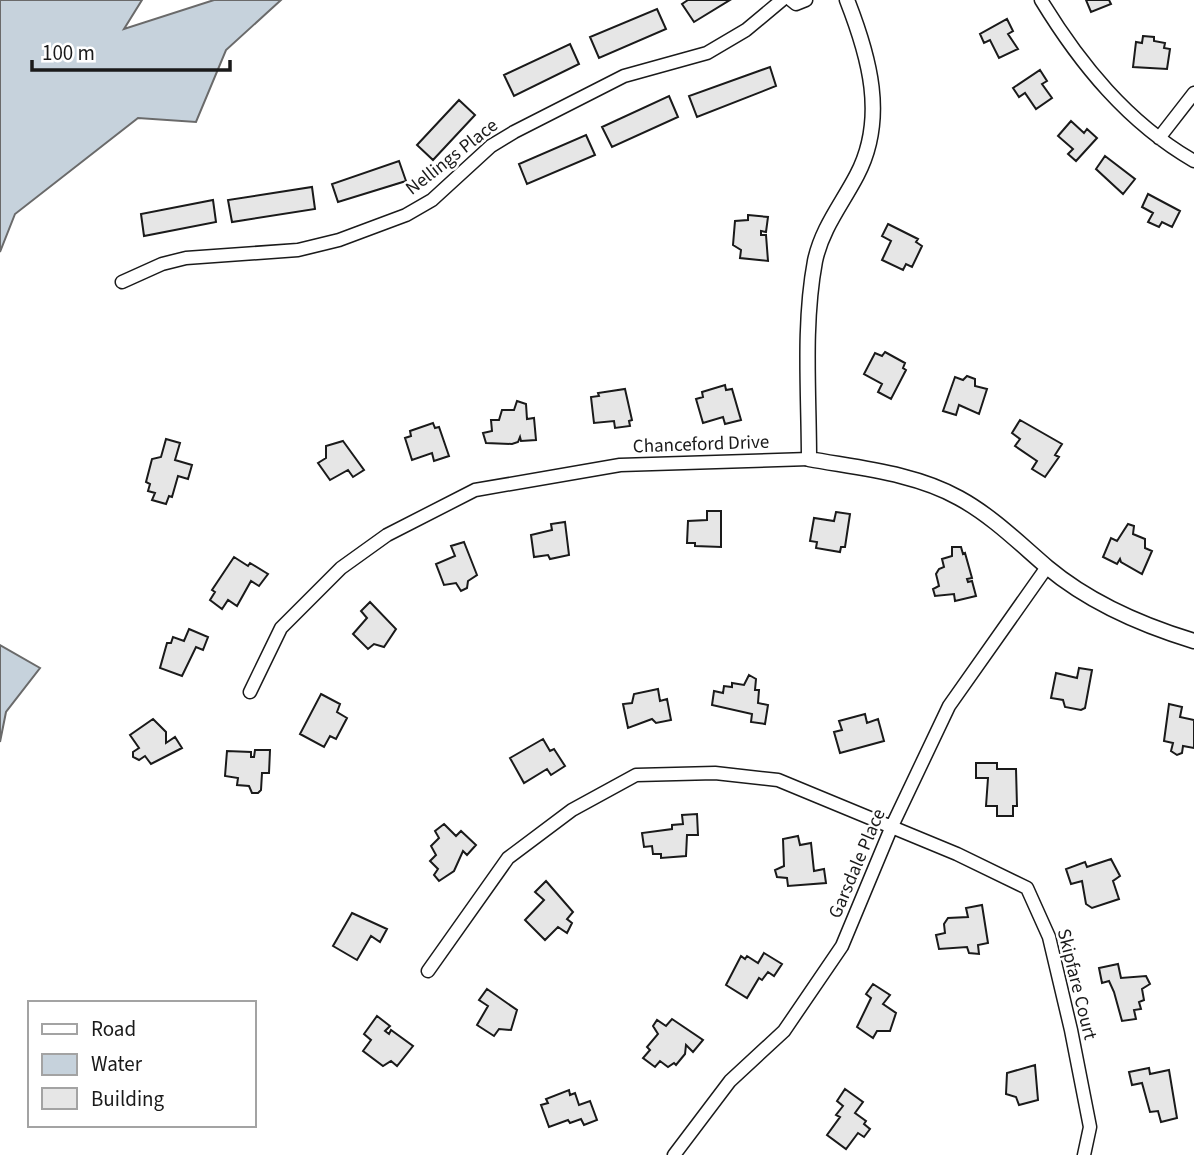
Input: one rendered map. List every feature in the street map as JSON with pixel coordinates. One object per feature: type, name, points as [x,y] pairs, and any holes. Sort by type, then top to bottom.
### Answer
[{"type":"street","name":"Nellings Place","points":[[122,282],[162,264],[186,258],[298,250],[339,240],[406,215],[432,200],[491,146],[514,132],[624,76],[707,53],[747,30],[782,0]]},
{"type":"street","points":[[791,0],[796,4],[806,0]]},
{"type":"street","points":[[809,459],[809,314],[815,265],[830,219],[858,174],[872,133],[874,91],[869,61],[847,0]]},
{"type":"street","points":[[1041,0],[1059,31],[1098,80],[1159,138],[1194,161]]},
{"type":"street","points":[[1159,138],[1194,93]]},
{"type":"street","name":"Chanceford Drive","points":[[250,692],[281,628],[341,568],[387,535],[475,490],[620,465],[809,459],[888,474],[960,498],[1015,537],[1047,567],[1082,594],[1119,613],[1194,641]]},
{"type":"street","name":"Garsdale Place","points":[[674,1155],[730,1081],[784,1031],[842,946],[892,826],[949,706],[1047,567]]},
{"type":"street","name":"Skipfare Court","points":[[428,971],[508,858],[572,810],[636,775],[715,773],[778,780],[892,826],[1027,888],[1049,937],[1071,1030],[1090,1127],[1084,1155]]},
{"type":"water","points":[[0,0],[142,0],[124,29],[214,0],[281,0],[226,50],[196,122],[138,118],[15,214],[0,252]]},
{"type":"water","points":[[0,645],[40,668],[6,712],[0,742]]},
{"type":"building","points":[[688,0],[730,0],[694,22],[682,4]]},
{"type":"building","points":[[1086,0],[1109,0],[1111,4],[1091,12]]},
{"type":"building","points":[[657,9],[666,29],[599,58],[590,37]]},
{"type":"building","points":[[1007,19],[1013,31],[1008,34],[1018,49],[999,58],[990,40],[984,43],[980,34]]},
{"type":"building","points":[[1143,36],[1154,37],[1154,41],[1165,43],[1164,48],[1170,49],[1167,69],[1133,67],[1136,42],[1142,43]]},
{"type":"building","points":[[570,44],[579,64],[514,96],[504,75]]},
{"type":"building","points":[[770,67],[776,86],[697,117],[689,96]]},
{"type":"building","points":[[1040,70],[1047,81],[1042,84],[1052,98],[1036,109],[1025,93],[1019,97],[1013,88]]},
{"type":"building","points":[[669,96],[678,117],[612,147],[602,127]]},
{"type":"building","points":[[459,100],[475,115],[433,160],[417,145]]},
{"type":"building","points":[[1071,121],[1084,133],[1087,129],[1097,138],[1076,161],[1068,154],[1073,149],[1058,136]]},
{"type":"building","points":[[586,135],[595,155],[527,184],[519,164]]},
{"type":"building","points":[[1105,156],[1135,179],[1123,194],[1096,169]]},
{"type":"building","points":[[399,161],[406,181],[338,202],[332,184]]},
{"type":"building","points":[[312,187],[315,209],[232,222],[228,200]]},
{"type":"building","points":[[1148,194],[1180,211],[1172,227],[1162,222],[1159,227],[1148,222],[1153,213],[1142,207]]},
{"type":"building","points":[[213,200],[216,222],[144,236],[141,214]]},
{"type":"building","points":[[748,215],[768,217],[766,232],[761,231],[761,235],[766,235],[768,261],[740,258],[741,250],[733,245],[735,221],[748,220]]},
{"type":"building","points":[[888,224],[918,239],[916,242],[922,246],[912,267],[906,264],[903,270],[882,260],[891,241],[882,236]]},
{"type":"building","points":[[885,352],[905,363],[903,368],[906,370],[891,399],[878,392],[882,384],[864,374],[875,353],[882,356]]},
{"type":"building","points":[[967,376],[975,379],[975,386],[987,389],[979,414],[959,405],[956,415],[943,411],[955,377],[963,380]]},
{"type":"building","points":[[725,385],[726,390],[732,389],[741,420],[725,424],[723,417],[703,423],[696,399],[703,397],[702,392]]},
{"type":"building","points":[[625,389],[632,420],[629,421],[630,426],[615,428],[614,421],[594,423],[591,397],[599,396],[598,393]]},
{"type":"building","points":[[517,401],[526,404],[527,419],[534,418],[536,440],[521,441],[520,437],[518,442],[512,444],[486,443],[483,433],[492,431],[491,420],[499,420],[502,410],[514,410]]},
{"type":"building","points":[[1020,420],[1062,444],[1055,455],[1059,457],[1045,477],[1032,469],[1037,461],[1015,446],[1020,439],[1012,433]]},
{"type":"building","points":[[433,423],[435,428],[439,427],[449,456],[434,461],[432,453],[412,460],[405,438],[411,436],[410,431]]},
{"type":"building","points":[[166,439],[180,443],[175,460],[192,465],[188,479],[178,476],[172,497],[169,496],[166,504],[152,500],[155,493],[148,491],[150,484],[146,482],[152,459],[161,457]]},
{"type":"building","points":[[343,441],[364,470],[353,477],[348,470],[330,480],[318,463],[326,458],[326,446]]},
{"type":"building","points":[[707,511],[721,511],[721,547],[687,543],[688,521],[707,520]]},
{"type":"building","points":[[836,512],[850,514],[845,547],[841,547],[840,552],[816,548],[817,542],[810,541],[814,518],[834,521]]},
{"type":"building","points":[[565,522],[569,555],[550,559],[548,555],[534,557],[531,535],[552,530],[551,524]]},
{"type":"building","points":[[1128,524],[1134,526],[1133,534],[1145,539],[1145,548],[1152,551],[1142,574],[1120,559],[1117,564],[1103,557],[1111,538],[1117,541]]},
{"type":"building","points":[[464,542],[477,575],[468,581],[467,588],[461,591],[456,583],[444,585],[436,564],[455,556],[451,546]]},
{"type":"building","points":[[952,547],[961,547],[963,554],[965,553],[972,578],[967,579],[968,582],[972,581],[976,596],[955,601],[954,594],[935,596],[933,589],[939,586],[936,574],[944,567],[942,559],[952,556]]},
{"type":"building","points":[[234,557],[268,574],[259,586],[251,581],[237,606],[228,600],[222,609],[210,600],[215,592],[212,590]]},
{"type":"building","points":[[370,602],[396,629],[384,647],[374,644],[368,649],[353,634],[367,618],[361,611]]},
{"type":"building","points":[[189,629],[208,637],[203,650],[196,647],[182,676],[160,668],[167,643],[171,643],[173,637],[184,641]]},
{"type":"building","points":[[1079,668],[1092,670],[1085,708],[1081,710],[1065,707],[1063,700],[1051,698],[1056,673],[1077,678]]},
{"type":"building","points":[[749,675],[756,679],[758,703],[768,705],[765,724],[751,722],[752,714],[712,705],[714,691],[723,693],[724,686],[732,687],[732,683],[744,685]]},
{"type":"building","points":[[658,689],[660,701],[667,699],[671,720],[656,723],[652,719],[628,728],[623,704],[632,703],[634,694]]},
{"type":"building","points":[[321,694],[340,704],[337,712],[347,718],[336,739],[330,736],[324,747],[300,734]]},
{"type":"building","points":[[1169,704],[1182,707],[1180,717],[1194,720],[1194,748],[1183,746],[1182,753],[1177,755],[1171,751],[1173,743],[1164,741]]},
{"type":"building","points":[[865,714],[867,723],[878,719],[884,741],[840,753],[834,732],[842,730],[839,721]]},
{"type":"building","points":[[153,719],[166,732],[166,743],[175,737],[182,748],[151,764],[145,756],[139,760],[133,757],[133,752],[139,748],[130,735]]},
{"type":"building","points":[[543,739],[550,751],[554,749],[565,766],[551,775],[547,769],[524,783],[510,758]]},
{"type":"building","points":[[255,750],[270,750],[269,773],[262,773],[261,790],[252,793],[249,786],[237,785],[238,778],[225,776],[227,751],[251,752],[251,757],[254,757]]},
{"type":"building","points":[[976,763],[997,763],[997,769],[1016,769],[1017,806],[1013,806],[1013,816],[997,816],[997,806],[986,806],[988,778],[976,778]]},
{"type":"building","points":[[697,814],[698,835],[687,835],[686,856],[661,858],[661,854],[653,854],[652,846],[644,847],[642,833],[672,829],[672,825],[683,824],[682,815]]},
{"type":"building","points":[[444,824],[456,836],[461,831],[476,845],[467,855],[463,851],[454,871],[439,881],[434,875],[438,869],[430,861],[436,855],[431,846],[439,838],[435,831]]},
{"type":"building","points":[[798,836],[800,845],[811,843],[814,871],[824,869],[826,883],[788,886],[787,878],[777,877],[775,870],[784,866],[783,839]]},
{"type":"building","points":[[1111,859],[1120,876],[1113,881],[1119,899],[1092,908],[1086,904],[1082,881],[1071,884],[1066,869],[1085,862],[1087,867]]},
{"type":"building","points":[[546,881],[573,912],[567,919],[572,923],[567,933],[558,927],[545,940],[525,920],[544,900],[535,892]]},
{"type":"building","points":[[982,905],[988,943],[978,945],[979,954],[969,953],[967,947],[939,949],[936,935],[945,933],[944,924],[948,918],[968,917],[966,908]]},
{"type":"building","points":[[352,913],[387,929],[380,942],[371,936],[357,960],[333,946]]},
{"type":"building","points":[[764,953],[782,964],[774,976],[768,972],[762,980],[759,978],[747,998],[726,985],[741,956],[745,959],[747,956],[758,963]]},
{"type":"building","points":[[1118,964],[1121,978],[1146,976],[1150,984],[1142,989],[1144,1000],[1139,1002],[1141,1009],[1134,1010],[1136,1019],[1122,1021],[1109,981],[1102,983],[1099,968]]},
{"type":"building","points":[[873,984],[890,995],[883,1004],[896,1013],[890,1031],[877,1031],[873,1038],[857,1027],[871,998],[866,994]]},
{"type":"building","points":[[487,989],[517,1010],[511,1030],[499,1029],[494,1036],[477,1025],[488,1006],[479,1000]]},
{"type":"building","points":[[377,1016],[390,1026],[385,1031],[389,1034],[391,1030],[413,1046],[397,1066],[391,1061],[383,1066],[363,1051],[371,1040],[364,1034]]},
{"type":"building","points":[[672,1019],[703,1040],[693,1052],[686,1045],[685,1054],[676,1065],[674,1063],[668,1067],[660,1061],[655,1067],[643,1058],[650,1050],[647,1047],[658,1034],[653,1026],[657,1020],[666,1026]]},
{"type":"building","points":[[1035,1065],[1038,1100],[1019,1105],[1016,1097],[1006,1094],[1007,1073]]},
{"type":"building","points":[[1149,1068],[1150,1074],[1169,1070],[1177,1118],[1161,1122],[1158,1111],[1150,1112],[1142,1083],[1132,1085],[1129,1072]]},
{"type":"building","points":[[845,1089],[863,1102],[855,1113],[866,1121],[864,1124],[870,1129],[864,1137],[858,1133],[846,1149],[827,1135],[840,1117],[836,1115],[843,1106],[837,1101]]},
{"type":"building","points":[[569,1090],[570,1095],[575,1093],[579,1105],[590,1101],[597,1120],[584,1125],[581,1119],[570,1123],[568,1120],[549,1127],[541,1105],[548,1103],[546,1099]]}]
